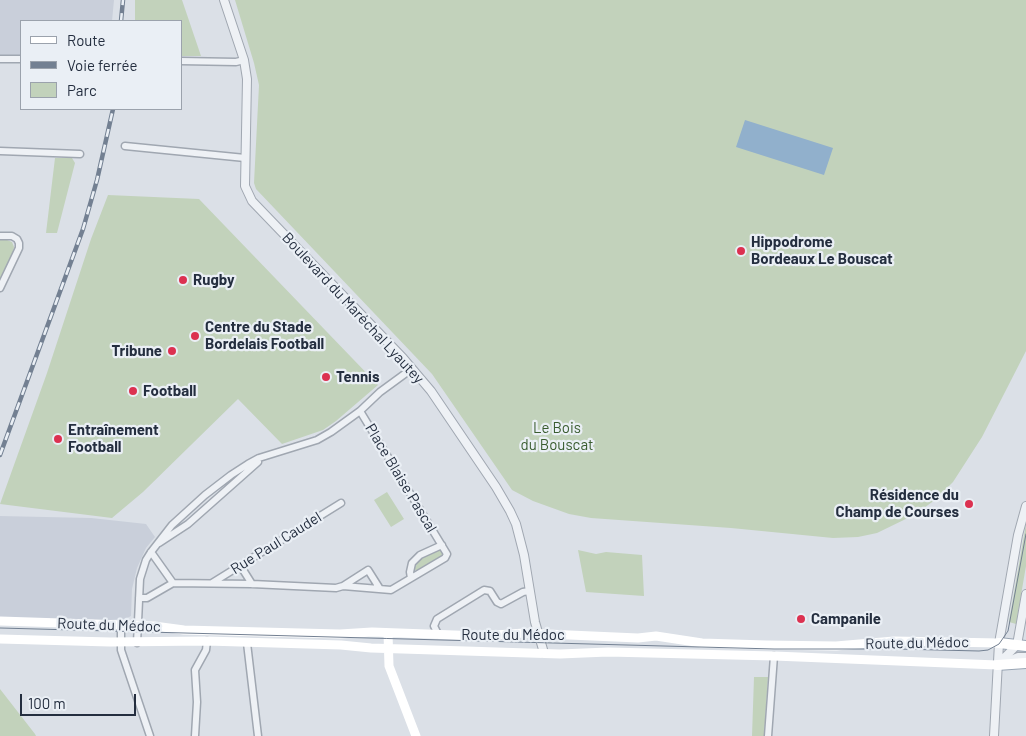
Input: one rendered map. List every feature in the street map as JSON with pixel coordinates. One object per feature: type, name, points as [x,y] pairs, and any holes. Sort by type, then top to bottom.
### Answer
[{"type":"main road","name":"Route du Médoc","points":[[0,621],[340,634],[372,632],[481,636],[538,634],[656,636],[702,643],[766,645],[836,646],[879,641],[1022,645]]},
{"type":"main road","points":[[388,633],[389,666],[416,736]]},
{"type":"main road","name":"Route du Médoc","points":[[0,639],[138,643],[207,641],[341,645],[388,649],[774,656],[997,665],[1026,663]]},
{"type":"street","name":"Boulevard du Maréchal Lyautey","points":[[224,0],[244,60],[248,79],[244,186],[252,201],[431,391],[510,511],[524,555],[529,591],[544,653]]},
{"type":"street","points":[[0,59],[20,59]]},
{"type":"street","points":[[182,60],[236,62],[244,60]]},
{"type":"street","points":[[125,146],[245,158]]},
{"type":"street","points":[[0,151],[80,154]]},
{"type":"street","points":[[0,236],[12,236],[19,243],[19,248],[0,288]]},
{"type":"street","points":[[138,643],[140,580],[146,560],[172,525],[217,486],[248,464],[259,458],[318,440],[360,411],[380,392],[406,373],[410,367]]},
{"type":"street","name":"Place Blaise Pascal","points":[[360,411],[447,554],[447,556],[411,578]]},
{"type":"street","points":[[158,543],[179,531],[256,464],[267,457]]},
{"type":"street","points":[[217,486],[224,492]]},
{"type":"street","name":"Rue Paul Caudel","points":[[211,584],[341,503]]},
{"type":"street","points":[[994,736],[999,643],[1016,547],[1026,506]]},
{"type":"street","points":[[172,525],[179,531]]},
{"type":"street","name":"Place Blaise Pascal","points":[[411,578],[412,563],[420,555],[442,545]]},
{"type":"street","points":[[151,552],[172,583]]},
{"type":"street","points":[[240,565],[252,584]]},
{"type":"street","points":[[139,598],[147,598],[172,583],[336,588],[343,586],[368,570],[380,590]]},
{"type":"street","points":[[343,586],[391,590],[411,578]]},
{"type":"street","points":[[438,634],[434,626],[437,619],[484,590],[490,591],[497,602],[501,604],[523,592],[529,591]]},
{"type":"street","points":[[997,665],[1022,645],[1026,594]]},
{"type":"street","points":[[121,625],[122,656],[150,736]]},
{"type":"street","points":[[195,736],[197,702],[195,670],[206,650],[207,641]]},
{"type":"street","points":[[247,643],[258,736]]},
{"type":"street","points":[[768,736],[774,656]]},
{"type":"street","points":[[997,665],[1010,658],[1026,656]]},
{"type":"shaded area","points":[[0,0],[114,0],[112,20],[20,20],[20,55],[0,55]]},
{"type":"shaded area","points":[[0,516],[91,518],[146,524],[155,537],[146,548],[137,568],[132,589],[131,616],[125,619],[110,620],[0,618]]},
{"type":"green space","points":[[135,0],[182,0],[201,56],[182,56],[182,20],[135,20]]},
{"type":"green space","name":"Hippodrome Bordeaux Le Bouscat","points":[[235,0],[1026,0],[1026,351],[982,437],[953,482],[935,500],[914,515],[877,533],[858,537],[833,538],[731,528],[591,518],[569,514],[533,501],[512,490],[432,374],[256,189],[254,183],[259,85]]},
{"type":"green space","points":[[55,158],[72,158],[75,163],[57,233],[46,233]]},
{"type":"green space","name":"Centre du Stade Bordelais Football","points":[[108,195],[199,199],[378,385],[323,430],[282,444],[238,399],[143,492],[112,518],[0,504],[47,373],[91,239]]},
{"type":"green space","points":[[0,240],[12,242],[14,247],[0,282]]},
{"type":"green space","points":[[387,492],[404,519],[391,527],[374,500]]},
{"type":"green space","points":[[1026,524],[1026,566],[1016,624],[1009,622]]},
{"type":"green space","points":[[439,550],[443,551],[442,556],[417,571],[413,569],[422,558]]},
{"type":"green space","points":[[578,550],[596,554],[606,552],[642,555],[644,596],[586,592]]},
{"type":"green space","points":[[754,677],[768,677],[764,736],[752,736]]},
{"type":"green space","points":[[0,689],[35,734],[36,736],[0,736]]},
{"type":"water","points":[[745,120],[833,148],[824,175],[736,147]]},
{"type":"tram line","points":[[0,628],[774,649],[979,651],[988,650],[999,644],[1008,631],[1026,534]]},
{"type":"railway","points":[[121,20],[123,0]]},
{"type":"railway","points":[[0,455],[83,229],[97,180],[113,110]]},
{"type":"place","name":"Hippodrome Bordeaux Le Bouscat","points":[[741,251]]},
{"type":"place","name":"Rugby","points":[[183,280]]},
{"type":"place","name":"Centre du Stade Bordelais Football","points":[[195,336]]},
{"type":"place","name":"Tribune","points":[[172,351]]},
{"type":"place","name":"Tennis","points":[[326,377]]},
{"type":"place","name":"Football","points":[[133,391]]},
{"type":"place","name":"Entraînement Football","points":[[58,439]]},
{"type":"place","name":"Résidence du Champ de Courses","points":[[969,504]]},
{"type":"place","name":"Campanile","points":[[801,619]]},
{"type":"park label","name":"Le Bois du Bouscat","points":[[557,436]]}]
